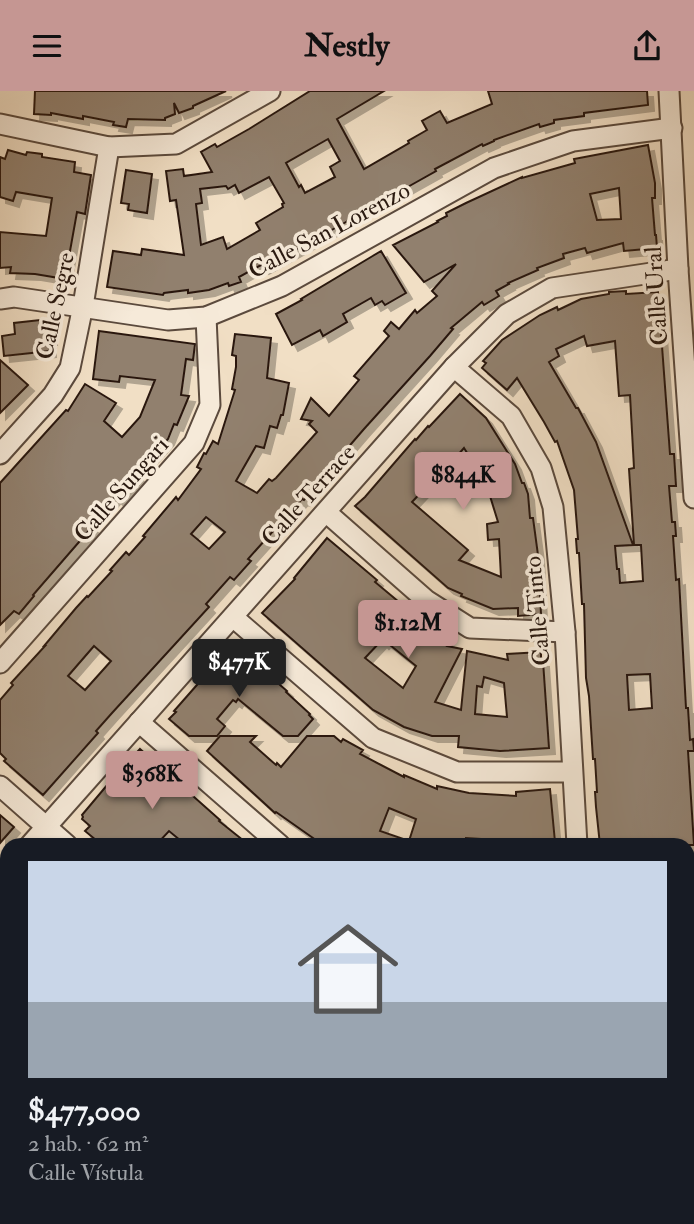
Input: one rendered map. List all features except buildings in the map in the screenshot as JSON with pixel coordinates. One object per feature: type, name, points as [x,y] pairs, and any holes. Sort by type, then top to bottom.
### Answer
[{"type":"street","points":[[0,124],[109,147],[176,144],[270,91]]},
{"type":"street","name":"Calle Ural","points":[[669,91],[694,498]]},
{"type":"street","name":"Calle San Lorenzo","points":[[0,299],[14,297],[168,320],[206,317],[282,285],[494,168],[573,141],[672,128]]},
{"type":"street","name":"Calle Segre","points":[[0,454],[53,395],[70,368],[109,147]]},
{"type":"street","name":"Calle Terrace","points":[[36,838],[454,367],[507,314],[552,288],[678,269]]},
{"type":"street","name":"Calle Sungari","points":[[0,663],[194,443],[210,405],[206,317]]},
{"type":"street","name":"Calle Tinto","points":[[454,367],[511,417],[541,468],[553,507],[565,632],[577,838]]},
{"type":"street","points":[[326,512],[426,600],[470,628],[565,632]]},
{"type":"street","points":[[233,617],[373,738],[457,772],[572,772]]},
{"type":"street","points":[[139,722],[272,838]]},
{"type":"street","points":[[0,786],[59,838]]}]
